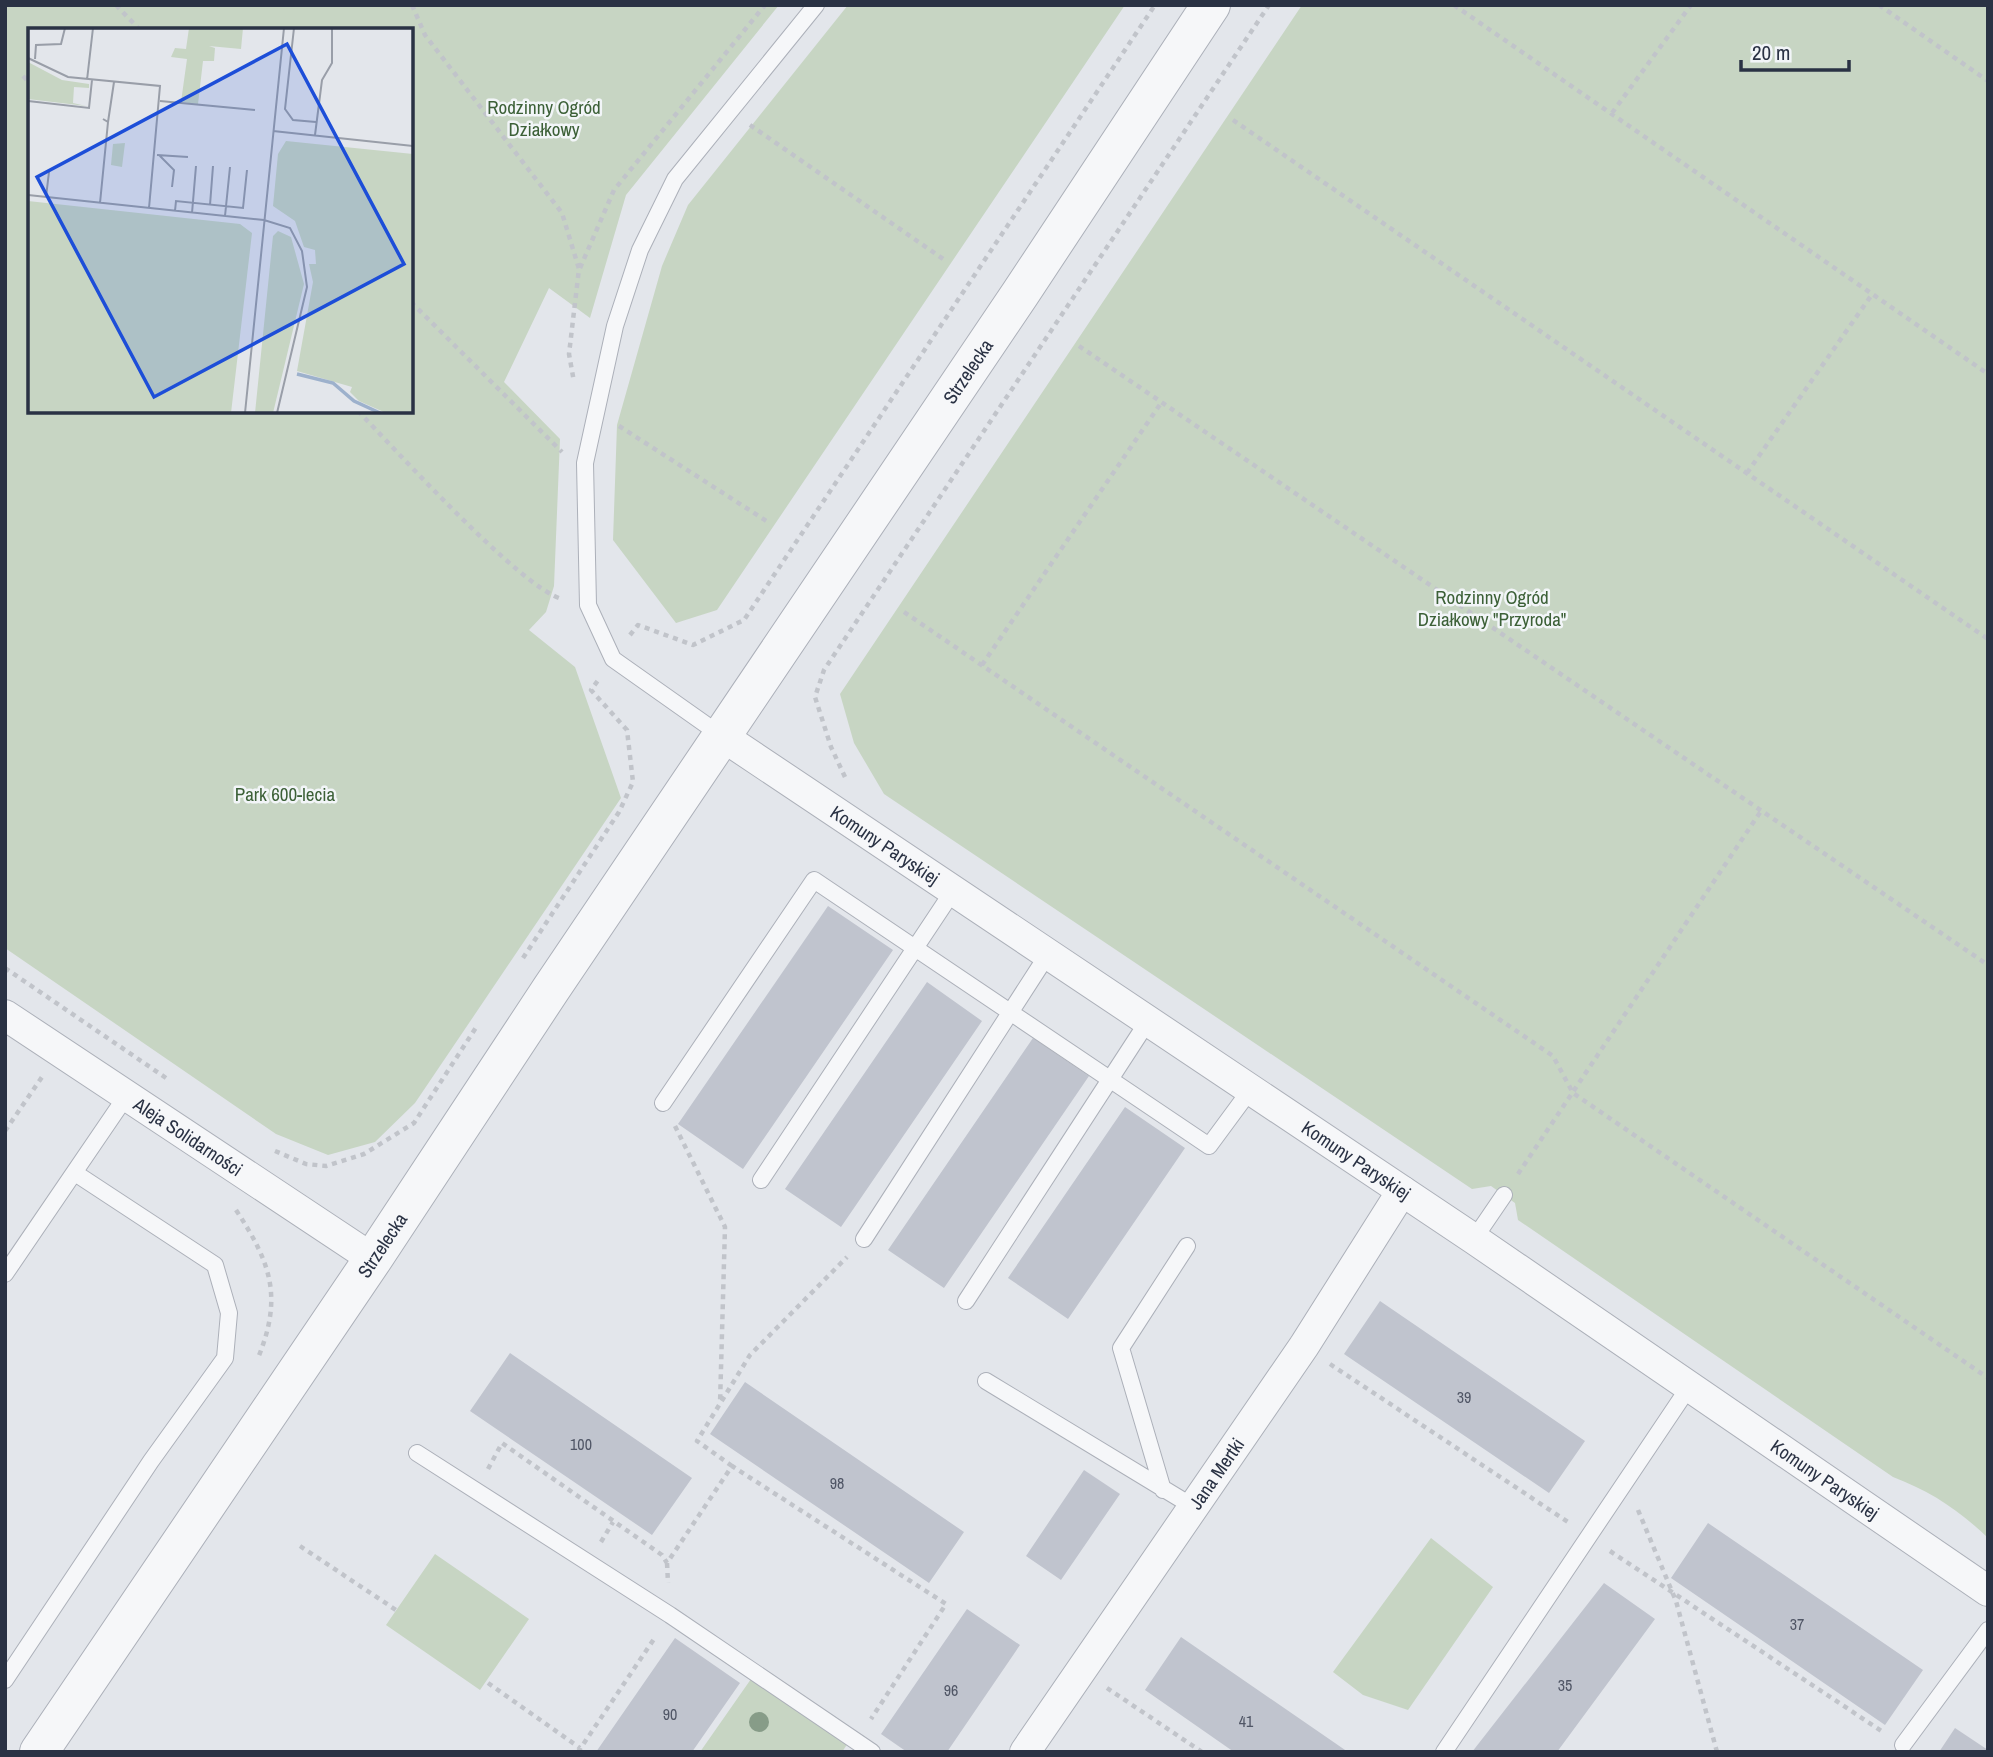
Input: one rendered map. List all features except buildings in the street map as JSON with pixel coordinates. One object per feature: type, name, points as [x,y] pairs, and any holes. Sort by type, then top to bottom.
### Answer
[{"type":"street","name":"Strzelecka","points":[[38,1752],[373,1259],[1211,5]]},
{"type":"street","name":"Komuny Paryskiej","points":[[722,736],[1474,1239],[1988,1591]]},
{"type":"street","name":"Aleja Solidarności","points":[[5,1015],[373,1259]]},
{"type":"street","name":"Jana Mertki","points":[[1025,1752],[1304,1346],[1402,1191]]},
{"type":"lane","points":[[722,736],[613,659],[588,605],[585,463],[615,326],[640,250],[675,179],[816,5]]},
{"type":"lane","points":[[663,1103],[814,880],[1209,1146],[1251,1089]]},
{"type":"lane","points":[[761,1180],[953,891]]},
{"type":"lane","points":[[864,1239],[1048,954]]},
{"type":"lane","points":[[966,1301],[1148,1021]]},
{"type":"lane","points":[[5,1274],[127,1095]]},
{"type":"lane","points":[[5,1680],[151,1461],[225,1357],[229,1313],[215,1265],[75,1173]]},
{"type":"lane","points":[[1474,1239],[1504,1195]]},
{"type":"lane","points":[[1163,1490],[1121,1348],[1188,1246]]},
{"type":"lane","points":[[986,1381],[1192,1506]]},
{"type":"lane","points":[[1444,1752],[1689,1387]]},
{"type":"lane","points":[[417,1453],[670,1615],[873,1752]]},
{"type":"lane","points":[[1903,1745],[1988,1630]]},
{"type":"path","points":[[116,5],[138,28]]},
{"type":"path","points":[[412,5],[425,35],[562,213],[579,269]]},
{"type":"path","points":[[573,306],[579,269],[614,190],[765,5]]},
{"type":"path","points":[[520,962],[619,812],[633,782],[627,730],[591,690],[638,625],[693,645],[744,621],[1155,5]]},
{"type":"path","points":[[846,779],[831,747],[815,697],[824,670],[1269,5]]},
{"type":"path","points":[[1454,5],[1988,374]]},
{"type":"path","points":[[1612,113],[1691,5]]},
{"type":"path","points":[[1880,5],[1988,80]]},
{"type":"path","points":[[23,76],[28,81]]},
{"type":"path","points":[[1233,120],[1988,639]]},
{"type":"path","points":[[751,126],[946,261]]},
{"type":"path","points":[[1747,472],[1873,293]]},
{"type":"path","points":[[413,304],[560,451]]},
{"type":"path","points":[[1079,346],[1988,965]]},
{"type":"path","points":[[982,665],[1162,402]]},
{"type":"path","points":[[360,413],[501,555],[551,596]]},
{"type":"path","points":[[617,425],[768,522]]},
{"type":"path","points":[[904,612],[1553,1056],[1573,1093],[1988,1378]]},
{"type":"path","points":[[1504,1195],[1761,811]]},
{"type":"path","points":[[5,968],[171,1082]]},
{"type":"path","points":[[271,1150],[306,1164],[327,1166],[364,1154],[414,1123],[482,1019]]},
{"type":"path","points":[[5,1131],[49,1066]]},
{"type":"path","points":[[663,1103],[725,1227],[720,1404]]},
{"type":"path","points":[[856,1741],[946,1604],[697,1441],[750,1355],[791,1317],[864,1239]]},
{"type":"path","points":[[476,1491],[502,1443],[662,1555],[667,1563],[732,1466]]},
{"type":"path","points":[[1626,1482],[1676,1601],[1717,1752]]},
{"type":"path","points":[[300,1546],[396,1610]]},
{"type":"path","points":[[488,1683],[579,1750],[670,1615]]},
{"type":"path","points":[[1081,1669],[1202,1752]]},
{"type":"green space","name":"Park 600-lecia","points":[[5,5],[779,5],[626,195],[590,318],[549,288],[504,382],[560,439],[554,586],[546,612],[529,630],[575,667],[621,798],[415,1103],[375,1142],[328,1155],[276,1134],[5,948]]},
{"type":"green space","points":[[848,5],[1125,5],[717,610],[676,623],[613,540],[617,425],[662,266],[688,205]]},
{"type":"green space","name":"Rodzinny Ogród Działkowy \"Przyroda\"","points":[[1302,5],[1988,5],[1988,1538],[1943,1502],[1893,1477],[1518,1220],[1515,1203],[1491,1186],[1472,1189],[884,794],[854,743],[840,694]]},
{"type":"green space","points":[[1431,1538],[1493,1587],[1408,1710],[1363,1695],[1333,1672]]},
{"type":"green space","points":[[435,1554],[529,1619],[480,1690],[386,1625]]},
{"type":"green space","points":[[751,1679],[848,1743],[842,1752],[700,1752]]},
{"type":"park label","name":"Rodzinny Ogród Działkowy","points":[[544,118]]}]
